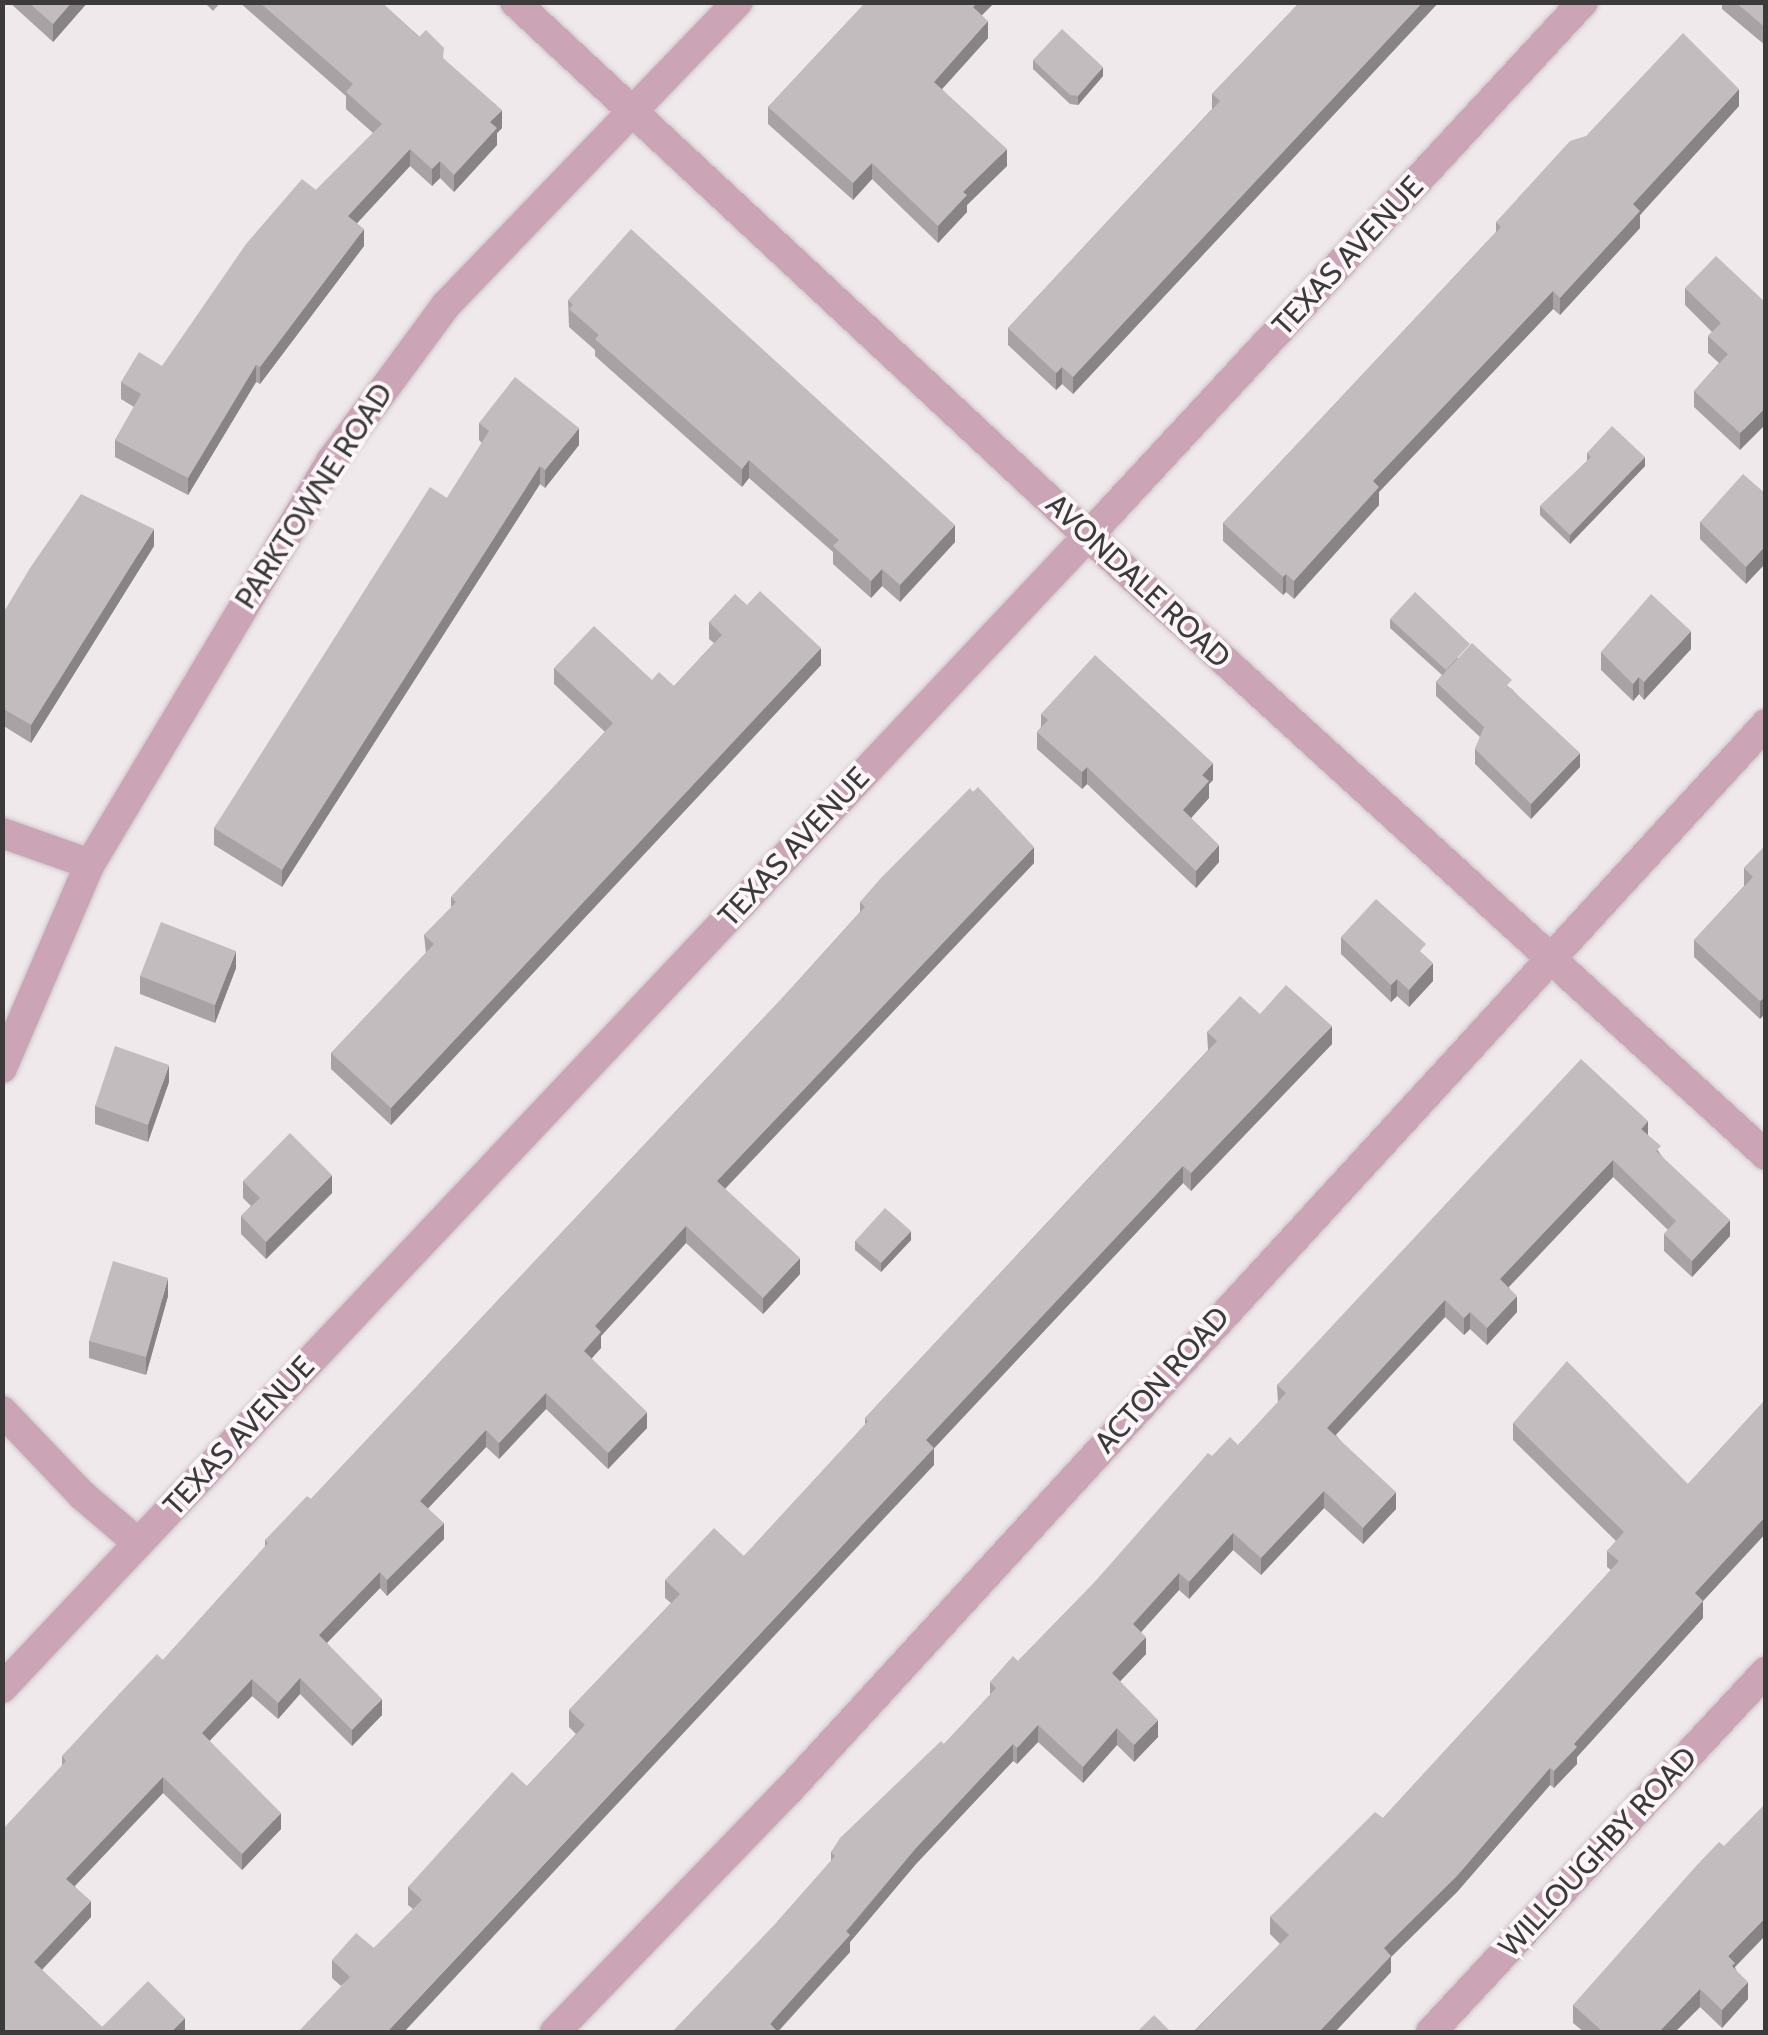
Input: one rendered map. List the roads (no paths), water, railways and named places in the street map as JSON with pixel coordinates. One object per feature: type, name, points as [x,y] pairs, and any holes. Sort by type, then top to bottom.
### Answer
[{"type":"street","name":"AVONDALE ROAD","points":[[515,2],[1088,536],[1766,1155]]},
{"type":"street","name":"PARKTOWNE ROAD","points":[[2,1068],[90,864],[321,477],[411,347],[738,2]]},
{"type":"street","name":"TEXAS AVENUE","points":[[2,1688],[1088,536],[1582,2]]},
{"type":"street","name":"ACTON ROAD","points":[[555,2032],[802,1776],[1548,956],[1766,724]]},
{"type":"street","points":[[2,833],[90,864]]},
{"type":"street","points":[[2,1410],[82,1495],[138,1543]]},
{"type":"street","name":"WILLOUGHBY ROAD","points":[[1431,2032],[1766,1672]]}]
